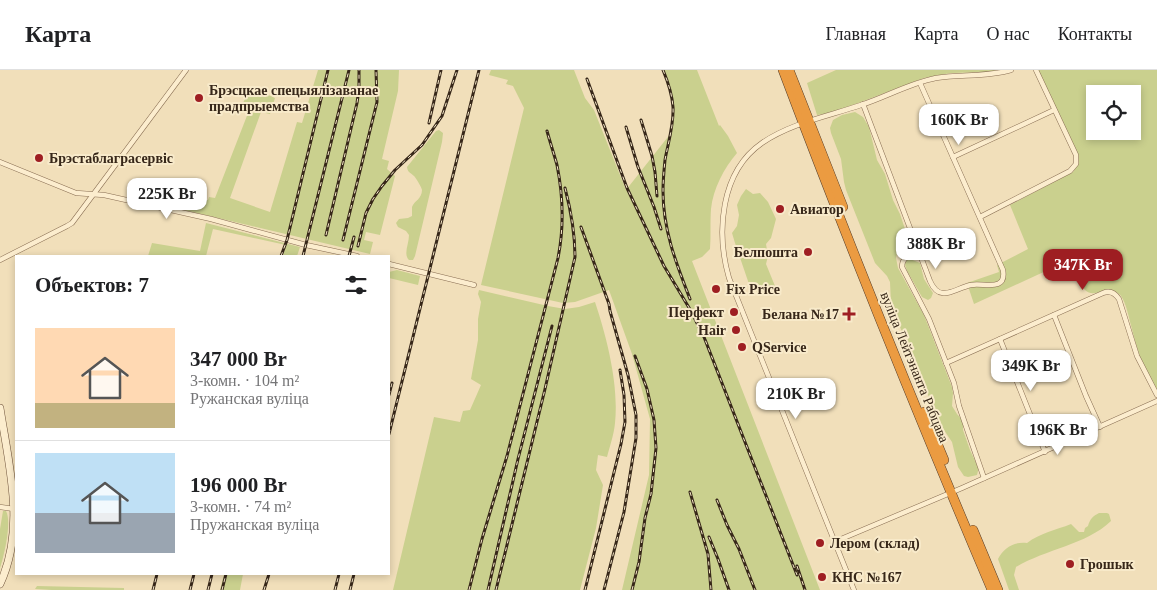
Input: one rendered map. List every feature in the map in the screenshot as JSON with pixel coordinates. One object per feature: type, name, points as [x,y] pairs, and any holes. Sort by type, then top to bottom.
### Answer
[{"type":"highway","name":"вуліца Лейтэнанта Рабцава","points":[[783,70],[860,254],[992,590]]},
{"type":"highway","name":"вуліца Лейтэнанта Рабцава","points":[[790,70],[806,122]]},
{"type":"highway","name":"вуліца Лейтэнанта Рабцава","points":[[953,492],[998,590]]},
{"type":"main road","points":[[0,408],[13,485],[8,544],[0,575]]},
{"type":"main road","points":[[0,428],[12,509],[13,536],[11,552],[0,584]]},
{"type":"street","points":[[0,260],[67,226],[76,218],[186,70]]},
{"type":"street","points":[[854,590],[731,283],[724,255],[723,237],[724,206],[730,184],[740,166],[762,143],[777,134],[806,122],[920,83],[950,76],[992,74],[1011,70]]},
{"type":"street","points":[[980,218],[1070,171],[1076,164],[1076,155],[1036,70]]},
{"type":"street","points":[[863,104],[934,288],[941,293],[950,292],[971,284],[996,285],[1003,277],[1003,270],[920,83]]},
{"type":"street","points":[[953,157],[1054,110]]},
{"type":"street","points":[[0,162],[73,192],[81,194],[94,193],[211,219],[306,245],[352,255]]},
{"type":"street","points":[[920,253],[906,258],[902,268],[929,319],[956,389],[959,406],[984,478]]},
{"type":"street","points":[[390,264],[474,285]]},
{"type":"street","points":[[946,363],[1106,292],[1110,292],[1115,294],[1118,299],[1137,356],[1157,395]]},
{"type":"street","points":[[1054,315],[1100,427]]},
{"type":"street","points":[[1000,339],[1044,452]]},
{"type":"street","points":[[834,542],[953,492],[1157,401]]},
{"type":"street","points":[[0,507],[12,509]]},
{"type":"green space","points":[[318,70],[399,70],[398,91],[382,159],[389,161],[387,169],[395,176],[380,235],[366,232],[364,240],[373,242],[370,254],[159,204],[159,200],[165,201],[171,192],[184,194],[188,198],[190,195],[195,199],[208,200],[209,197],[215,198],[250,108],[242,105],[251,87],[275,98],[270,114],[261,112],[230,198],[270,212],[297,122],[302,123]]},
{"type":"green space","points":[[491,70],[574,70],[585,98],[594,110],[626,190],[671,133],[673,109],[670,88],[663,70],[697,70],[719,126],[728,136],[737,153],[724,172],[714,194],[711,209],[710,249],[702,257],[692,261],[820,590],[622,590],[649,475],[650,419],[632,354],[609,290],[575,302],[563,303],[481,285],[524,108],[513,86],[506,84],[508,80],[489,75]]},
{"type":"green space","points":[[836,70],[997,70],[990,72],[951,73],[924,78],[832,113],[817,115],[807,83]]},
{"type":"green space","points":[[1037,70],[1157,70],[1157,390],[1148,376],[1142,361],[1121,296],[1112,291],[1089,293],[1082,286],[1076,273],[1051,275],[1048,270],[974,304],[967,283],[999,272],[997,265],[1028,249],[1010,205],[1073,172],[1079,163],[1077,152]]},
{"type":"green space","points":[[855,112],[863,117],[869,127],[877,160],[885,174],[893,200],[914,248],[911,253],[897,253],[898,268],[924,315],[952,387],[952,406],[963,421],[963,430],[978,467],[977,475],[964,476],[958,467],[952,442],[940,424],[893,310],[890,282],[875,263],[846,190],[841,159],[830,128],[833,120],[842,115]]},
{"type":"green space","points":[[439,130],[443,133],[442,142],[415,256],[413,260],[409,260],[406,252],[409,235],[398,227],[396,223],[399,219],[412,216],[412,207],[421,196],[422,190],[407,167],[436,131]]},
{"type":"green space","points":[[746,189],[753,194],[760,193],[768,202],[776,219],[771,238],[766,244],[768,256],[766,264],[775,286],[771,293],[761,296],[749,284],[732,233],[737,226],[739,215],[737,205]]},
{"type":"green space","points":[[206,223],[300,247],[297,255],[283,255],[286,245],[213,229],[206,255],[148,255],[152,243],[200,251]]},
{"type":"green space","points":[[910,259],[920,263],[924,279],[933,293],[928,300],[922,297],[907,271],[906,260]]},
{"type":"green space","points":[[397,270],[420,276],[418,285],[390,278],[390,272]]},
{"type":"green space","points":[[479,290],[565,309],[595,302],[611,362],[616,408],[614,431],[607,457],[598,455],[596,470],[603,485],[596,528],[580,590],[393,590],[434,417],[460,422],[463,411],[470,410],[481,385],[471,379],[478,340],[478,319],[481,302],[478,294]]},
{"type":"green space","points":[[3,511],[6,511],[8,516],[8,531],[0,568],[0,529]]},
{"type":"green space","points":[[1099,513],[1109,514],[1111,521],[1090,536],[1016,567],[1014,575],[1019,590],[1009,590],[998,559],[1006,549],[1014,544],[1027,543],[1043,534],[1071,524],[1079,532],[1084,532],[1092,518]]},
{"type":"green space","points":[[224,575],[243,575],[240,590],[220,590]]},
{"type":"green space","points":[[37,586],[124,588],[124,590],[35,589]]},
{"type":"railway","points":[[281,255],[287,240],[328,70]]},
{"type":"railway","points":[[303,255],[349,70]]},
{"type":"railway","points":[[326,235],[357,103],[359,70]]},
{"type":"railway","points":[[343,240],[377,102],[376,70]]},
{"type":"railway","points":[[429,123],[441,70]]},
{"type":"railway","points":[[358,246],[366,213],[373,199],[395,170],[422,145],[442,116],[457,70]]},
{"type":"railway","points":[[390,430],[479,70]]},
{"type":"railway","points":[[663,70],[671,93],[673,114],[665,160],[663,187],[665,219],[671,246],[690,299]]},
{"type":"railway","points":[[587,79],[627,188],[664,266],[704,337],[797,575]]},
{"type":"railway","points":[[641,120],[652,156],[657,196]]},
{"type":"railway","points":[[626,127],[638,167],[661,229]]},
{"type":"railway","points":[[469,590],[507,456],[560,247],[562,223],[561,188],[557,165],[547,131]]},
{"type":"railway","points":[[496,590],[575,257],[572,222],[565,188]]},
{"type":"railway","points":[[581,227],[609,304],[628,375],[636,415],[636,438],[624,512],[604,590]]},
{"type":"railway","points":[[349,255],[354,237]]},
{"type":"railway","points":[[488,590],[518,459],[552,326]]},
{"type":"railway","points":[[632,590],[651,494],[656,448],[654,420],[647,389],[635,356]]},
{"type":"railway","points":[[585,590],[625,422],[624,395],[620,370]]},
{"type":"railway","points":[[390,391],[392,383]]},
{"type":"railway","points":[[690,492],[708,554],[711,590]]},
{"type":"railway","points":[[717,500],[755,590]]},
{"type":"railway","points":[[709,537],[729,590]]},
{"type":"railway","points":[[797,566],[805,590]]},
{"type":"railway","points":[[153,590],[157,575]]},
{"type":"railway","points":[[190,590],[194,575]]},
{"type":"railway","points":[[208,590],[212,575]]},
{"type":"railway","points":[[222,590],[226,575]]},
{"type":"railway","points":[[264,590],[269,575]]},
{"type":"railway","points":[[335,590],[339,575]]},
{"type":"railway","points":[[350,590],[354,575]]},
{"type":"place","name":"Брэсцкае спецыялізаванае прадпрыемства","points":[[199,98]]},
{"type":"place","name":"Брэстаблаграсервіс","points":[[39,158]]},
{"type":"place","name":"Авиатор","points":[[780,209]]},
{"type":"place","name":"Белпошта","points":[[808,252]]},
{"type":"place","name":"Fix Price","points":[[716,289]]},
{"type":"place","name":"Перфект","points":[[734,312]]},
{"type":"place","name":"Белана №17","points":[[849,314]]},
{"type":"place","name":"Hair","points":[[736,330]]},
{"type":"place","name":"QService","points":[[742,347]]},
{"type":"place","name":"Лером (склад)","points":[[820,543]]},
{"type":"place","name":"Грошык","points":[[1070,564]]},
{"type":"place","name":"КНС №167","points":[[822,577]]}]
